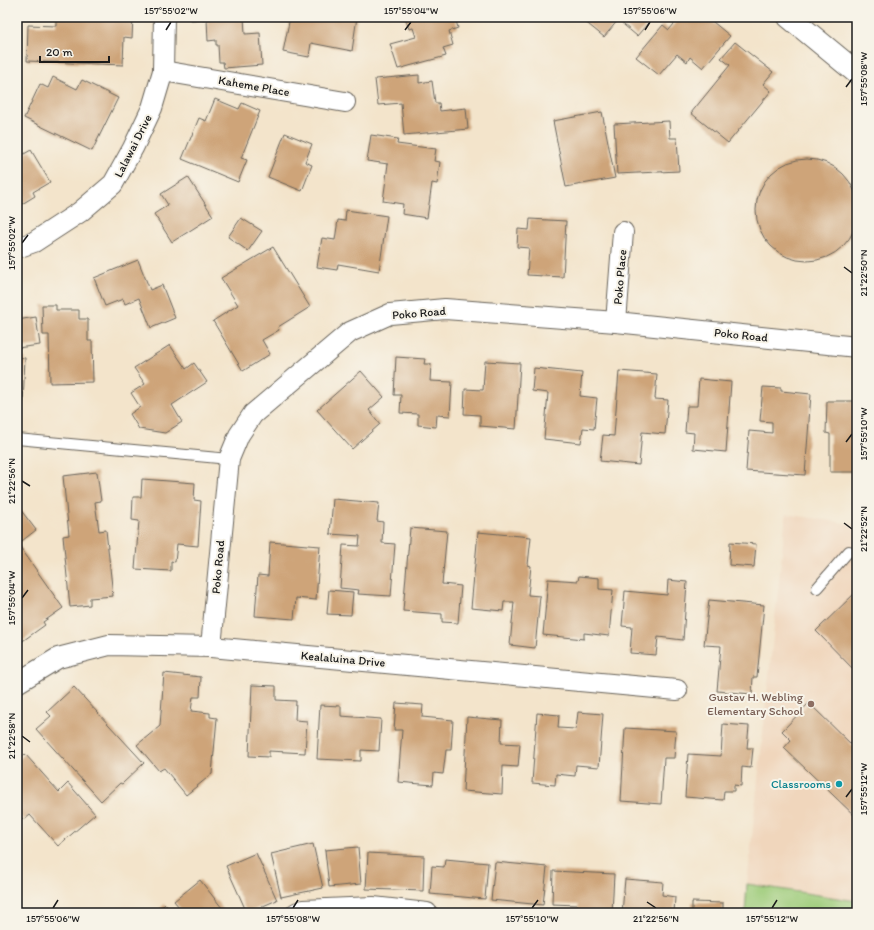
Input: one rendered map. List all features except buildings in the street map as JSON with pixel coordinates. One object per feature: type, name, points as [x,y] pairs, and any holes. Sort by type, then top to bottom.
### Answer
[{"type":"street","name":"Lalawai Drive","points":[[17,248],[34,242],[80,212],[113,184],[133,148],[152,108],[163,71],[164,17]]},
{"type":"street","points":[[789,17],[857,73]]},
{"type":"street","name":"Kaheme Place","points":[[163,71],[345,102]]},
{"type":"street","name":"Poko Place","points":[[616,322],[623,232]]},
{"type":"street","name":"Poko Road","points":[[211,647],[229,459],[239,436],[253,414],[350,332],[390,314],[445,309],[616,322],[857,347]]},
{"type":"street","name":"Kealaluina Drive","points":[[17,682],[58,658],[109,645],[211,647],[677,690]]},
{"type":"street","points":[[296,913],[303,910],[373,910],[427,913]]},
{"type":"lane","points":[[17,439],[229,459]]},
{"type":"lane","points":[[817,588],[849,551],[857,553]]},
{"type":"shaded area","name":"Gustav H. Webling Elementary School","points":[[786,514],[857,525],[857,901],[747,884]]},
{"type":"green space","points":[[747,884],[857,901],[857,913],[745,913]]},
{"type":"place","name":"Gustav H. Webling Elementary School","points":[[811,704]]},
{"type":"place","name":"Classrooms","points":[[839,784]]}]
